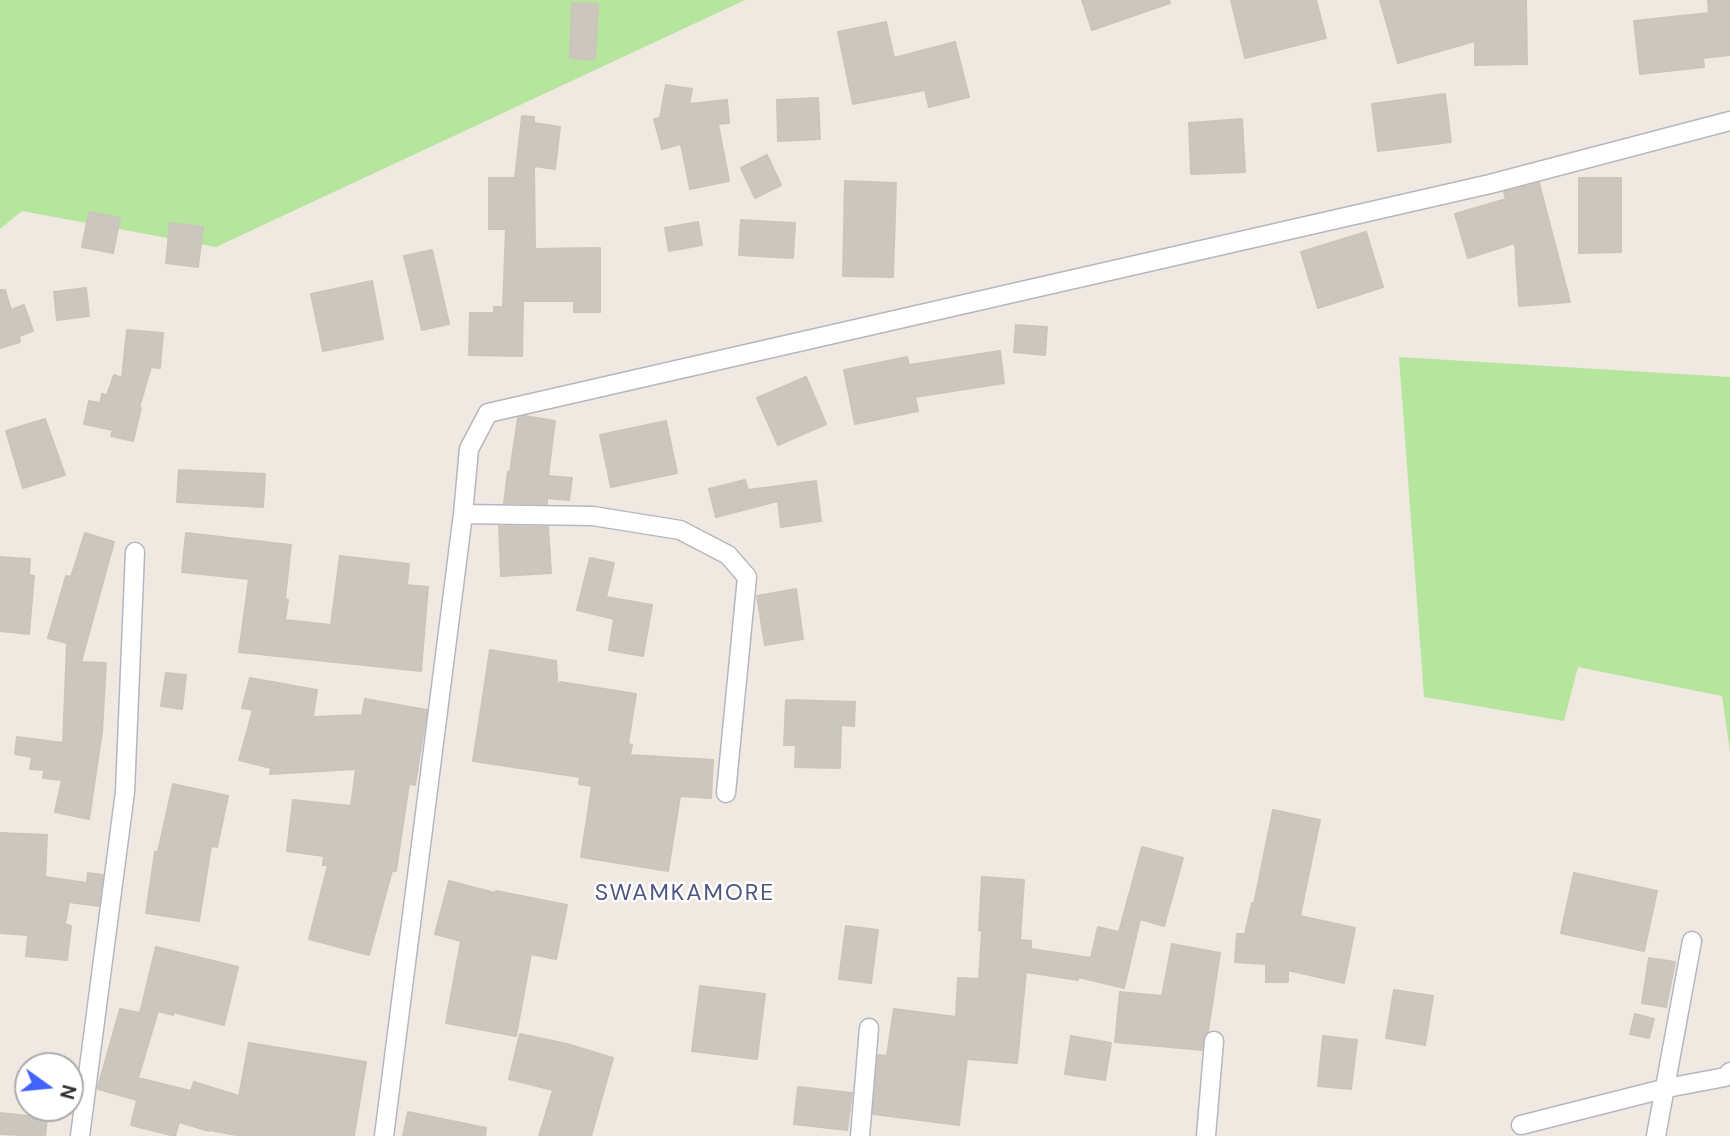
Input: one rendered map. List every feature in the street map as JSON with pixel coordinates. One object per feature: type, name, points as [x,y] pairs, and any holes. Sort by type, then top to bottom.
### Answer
[{"type":"street","points":[[384,1136],[469,449],[488,413],[1490,184],[1730,121]]},
{"type":"street","points":[[463,514],[593,516],[680,530],[728,555],[747,577],[726,793]]},
{"type":"street","points":[[80,1136],[125,792],[135,552]]},
{"type":"street","points":[[1657,1136],[1692,941]]},
{"type":"street","points":[[860,1136],[869,1028]]},
{"type":"street","points":[[1206,1136],[1214,1041]]},
{"type":"street","points":[[1521,1125],[1667,1088],[1725,1077],[1730,1072]]},
{"type":"green space","points":[[0,0],[745,0],[216,247],[22,211],[0,229]]},
{"type":"green space","points":[[1399,357],[1730,377],[1730,752],[1722,696],[1578,667],[1564,721],[1424,697]]},
{"type":"building","points":[[1082,0],[1169,0],[1170,3],[1092,30]]},
{"type":"building","points":[[1231,0],[1316,0],[1326,38],[1245,58]]},
{"type":"building","points":[[1380,0],[1526,0],[1527,64],[1475,65],[1475,41],[1398,63]]},
{"type":"building","points":[[1708,0],[1730,0],[1730,55],[1703,58],[1704,67],[1640,74],[1634,21],[1709,13]]},
{"type":"building","points":[[572,3],[598,4],[595,60],[570,58]]},
{"type":"building","points":[[886,22],[894,58],[955,42],[969,97],[929,107],[925,90],[853,104],[838,32]]},
{"type":"building","points":[[666,85],[692,89],[689,104],[727,100],[729,123],[718,124],[729,181],[690,189],[681,144],[662,149],[654,119],[660,118]]},
{"type":"building","points":[[1445,94],[1451,142],[1378,151],[1372,104]]},
{"type":"building","points":[[818,98],[820,139],[778,141],[777,100]]},
{"type":"building","points":[[522,116],[534,117],[534,123],[560,127],[555,169],[534,166],[535,249],[600,248],[600,312],[574,312],[574,301],[523,301],[522,356],[469,355],[470,313],[494,313],[494,307],[503,307],[506,229],[489,229],[489,178],[515,178]]},
{"type":"building","points":[[1242,119],[1245,172],[1191,174],[1189,123]]},
{"type":"building","points":[[767,155],[781,185],[755,198],[741,168]]},
{"type":"building","points":[[1579,178],[1621,178],[1621,252],[1579,253]]},
{"type":"building","points":[[845,181],[896,183],[893,277],[843,276]]},
{"type":"building","points":[[1539,183],[1570,302],[1519,306],[1515,243],[1468,258],[1455,214],[1506,199],[1504,192]]},
{"type":"building","points":[[89,212],[120,218],[113,253],[82,247]]},
{"type":"building","points":[[741,220],[795,223],[793,258],[739,255]]},
{"type":"building","points":[[698,222],[702,245],[669,251],[665,228]]},
{"type":"building","points":[[170,223],[203,227],[198,267],[166,263]]},
{"type":"building","points":[[1366,232],[1383,287],[1318,308],[1301,252]]},
{"type":"building","points":[[432,250],[449,324],[422,330],[404,256]]},
{"type":"building","points":[[372,281],[383,339],[323,351],[311,294]]},
{"type":"building","points":[[86,288],[89,316],[57,320],[54,292]]},
{"type":"building","points":[[0,290],[5,290],[11,310],[24,305],[33,331],[19,336],[20,342],[0,348]]},
{"type":"building","points":[[1016,325],[1047,327],[1045,355],[1014,352]]},
{"type":"building","points":[[127,330],[163,333],[160,368],[151,367],[133,441],[111,436],[113,430],[84,424],[89,401],[100,403],[102,394],[107,395],[114,375],[122,378]]},
{"type":"building","points":[[1000,351],[1004,383],[915,397],[918,411],[855,424],[844,370],[907,357],[909,365]]},
{"type":"building","points":[[806,377],[826,424],[778,445],[757,398]]},
{"type":"building","points":[[525,416],[555,421],[548,476],[572,478],[569,500],[547,498],[547,504],[504,503],[518,418]]},
{"type":"building","points":[[45,419],[65,475],[23,488],[6,431]]},
{"type":"building","points":[[666,421],[677,473],[611,487],[600,435]]},
{"type":"building","points":[[179,470],[265,474],[263,507],[177,502]]},
{"type":"building","points":[[745,480],[748,490],[816,481],[821,521],[781,527],[778,501],[716,517],[709,489]]},
{"type":"building","points":[[499,526],[548,527],[551,573],[501,576]]},
{"type":"building","points":[[85,533],[114,542],[81,662],[106,663],[102,732],[89,819],[55,812],[62,780],[43,778],[44,770],[30,769],[32,757],[15,754],[17,737],[63,743],[67,643],[48,638],[66,576],[71,577]]},
{"type":"building","points":[[186,533],[291,545],[285,620],[331,625],[340,556],[409,564],[407,585],[428,587],[421,671],[239,652],[249,579],[182,572]]},
{"type":"building","points":[[0,557],[30,559],[29,575],[34,576],[29,634],[0,631]]},
{"type":"building","points":[[590,558],[614,563],[606,597],[652,605],[643,656],[609,650],[614,619],[577,610]]},
{"type":"building","points":[[796,589],[803,639],[765,645],[757,596]]},
{"type":"building","points":[[490,650],[556,661],[558,692],[560,682],[636,694],[628,744],[632,745],[630,755],[713,760],[711,798],[680,796],[668,871],[581,857],[592,786],[579,784],[580,777],[473,761]]},
{"type":"building","points":[[166,673],[186,675],[182,709],[161,706]]},
{"type":"building","points":[[250,678],[317,690],[313,717],[362,715],[365,699],[427,710],[415,785],[409,784],[396,871],[392,871],[369,955],[309,939],[328,865],[323,865],[324,856],[287,851],[293,800],[351,806],[356,769],[270,774],[271,768],[239,760],[253,710],[242,708]]},
{"type":"building","points":[[786,700],[855,702],[854,726],[841,725],[840,768],[795,767],[796,745],[784,745]]},
{"type":"building","points":[[173,784],[228,796],[217,847],[211,846],[199,921],[146,913],[155,852],[158,852]]},
{"type":"building","points":[[1273,810],[1320,820],[1300,916],[1355,928],[1344,983],[1288,970],[1288,982],[1266,982],[1266,964],[1235,962],[1237,934],[1245,934],[1252,903],[1254,904]]},
{"type":"building","points":[[0,833],[47,835],[45,877],[87,883],[88,873],[103,875],[99,906],[69,902],[65,924],[71,926],[67,960],[26,956],[28,935],[0,933]]},
{"type":"building","points":[[1142,847],[1183,858],[1164,926],[1140,919],[1124,988],[1078,977],[1078,980],[1026,972],[1017,1063],[967,1059],[959,1125],[873,1114],[878,1055],[887,1056],[894,1009],[956,1017],[958,978],[979,979],[982,877],[1024,880],[1020,940],[1031,941],[1031,949],[1091,958],[1098,927],[1119,932]]},
{"type":"building","points":[[1574,873],[1657,891],[1644,951],[1561,933]]},
{"type":"building","points":[[449,881],[495,893],[496,891],[567,905],[556,959],[531,954],[516,1036],[446,1023],[461,941],[435,934]]},
{"type":"building","points":[[846,926],[878,930],[871,983],[839,979]]},
{"type":"building","points":[[1172,944],[1220,953],[1208,1031],[1203,1039],[1202,1050],[1115,1042],[1120,992],[1162,996]]},
{"type":"building","points":[[156,947],[238,967],[224,1025],[173,1012],[173,1015],[158,1011],[138,1078],[191,1091],[194,1082],[239,1096],[249,1043],[366,1062],[354,1136],[242,1136],[209,1131],[179,1122],[175,1136],[131,1125],[137,1100],[98,1087],[120,1009],[140,1013]]},
{"type":"building","points":[[1649,958],[1675,962],[1666,1007],[1642,1003]]},
{"type":"building","points":[[700,986],[765,994],[757,1059],[692,1051]]},
{"type":"building","points":[[1394,990],[1433,996],[1425,1045],[1386,1038]]},
{"type":"building","points":[[1635,1014],[1654,1019],[1649,1038],[1630,1034]]},
{"type":"building","points":[[520,1034],[613,1058],[591,1136],[539,1136],[553,1090],[509,1079]]},
{"type":"building","points":[[1071,1036],[1111,1043],[1105,1080],[1065,1074]]},
{"type":"building","points":[[1323,1036],[1357,1040],[1351,1089],[1318,1086]]},
{"type":"building","points":[[798,1087],[852,1093],[847,1130],[794,1124]]},
{"type":"building","points":[[408,1112],[486,1128],[485,1136],[403,1136]]},
{"type":"building","points":[[0,1113],[14,1114],[14,1122],[47,1122],[45,1136],[0,1134]]},
{"type":"district","name":"SWAMKAMORE","points":[[685,894]]}]
